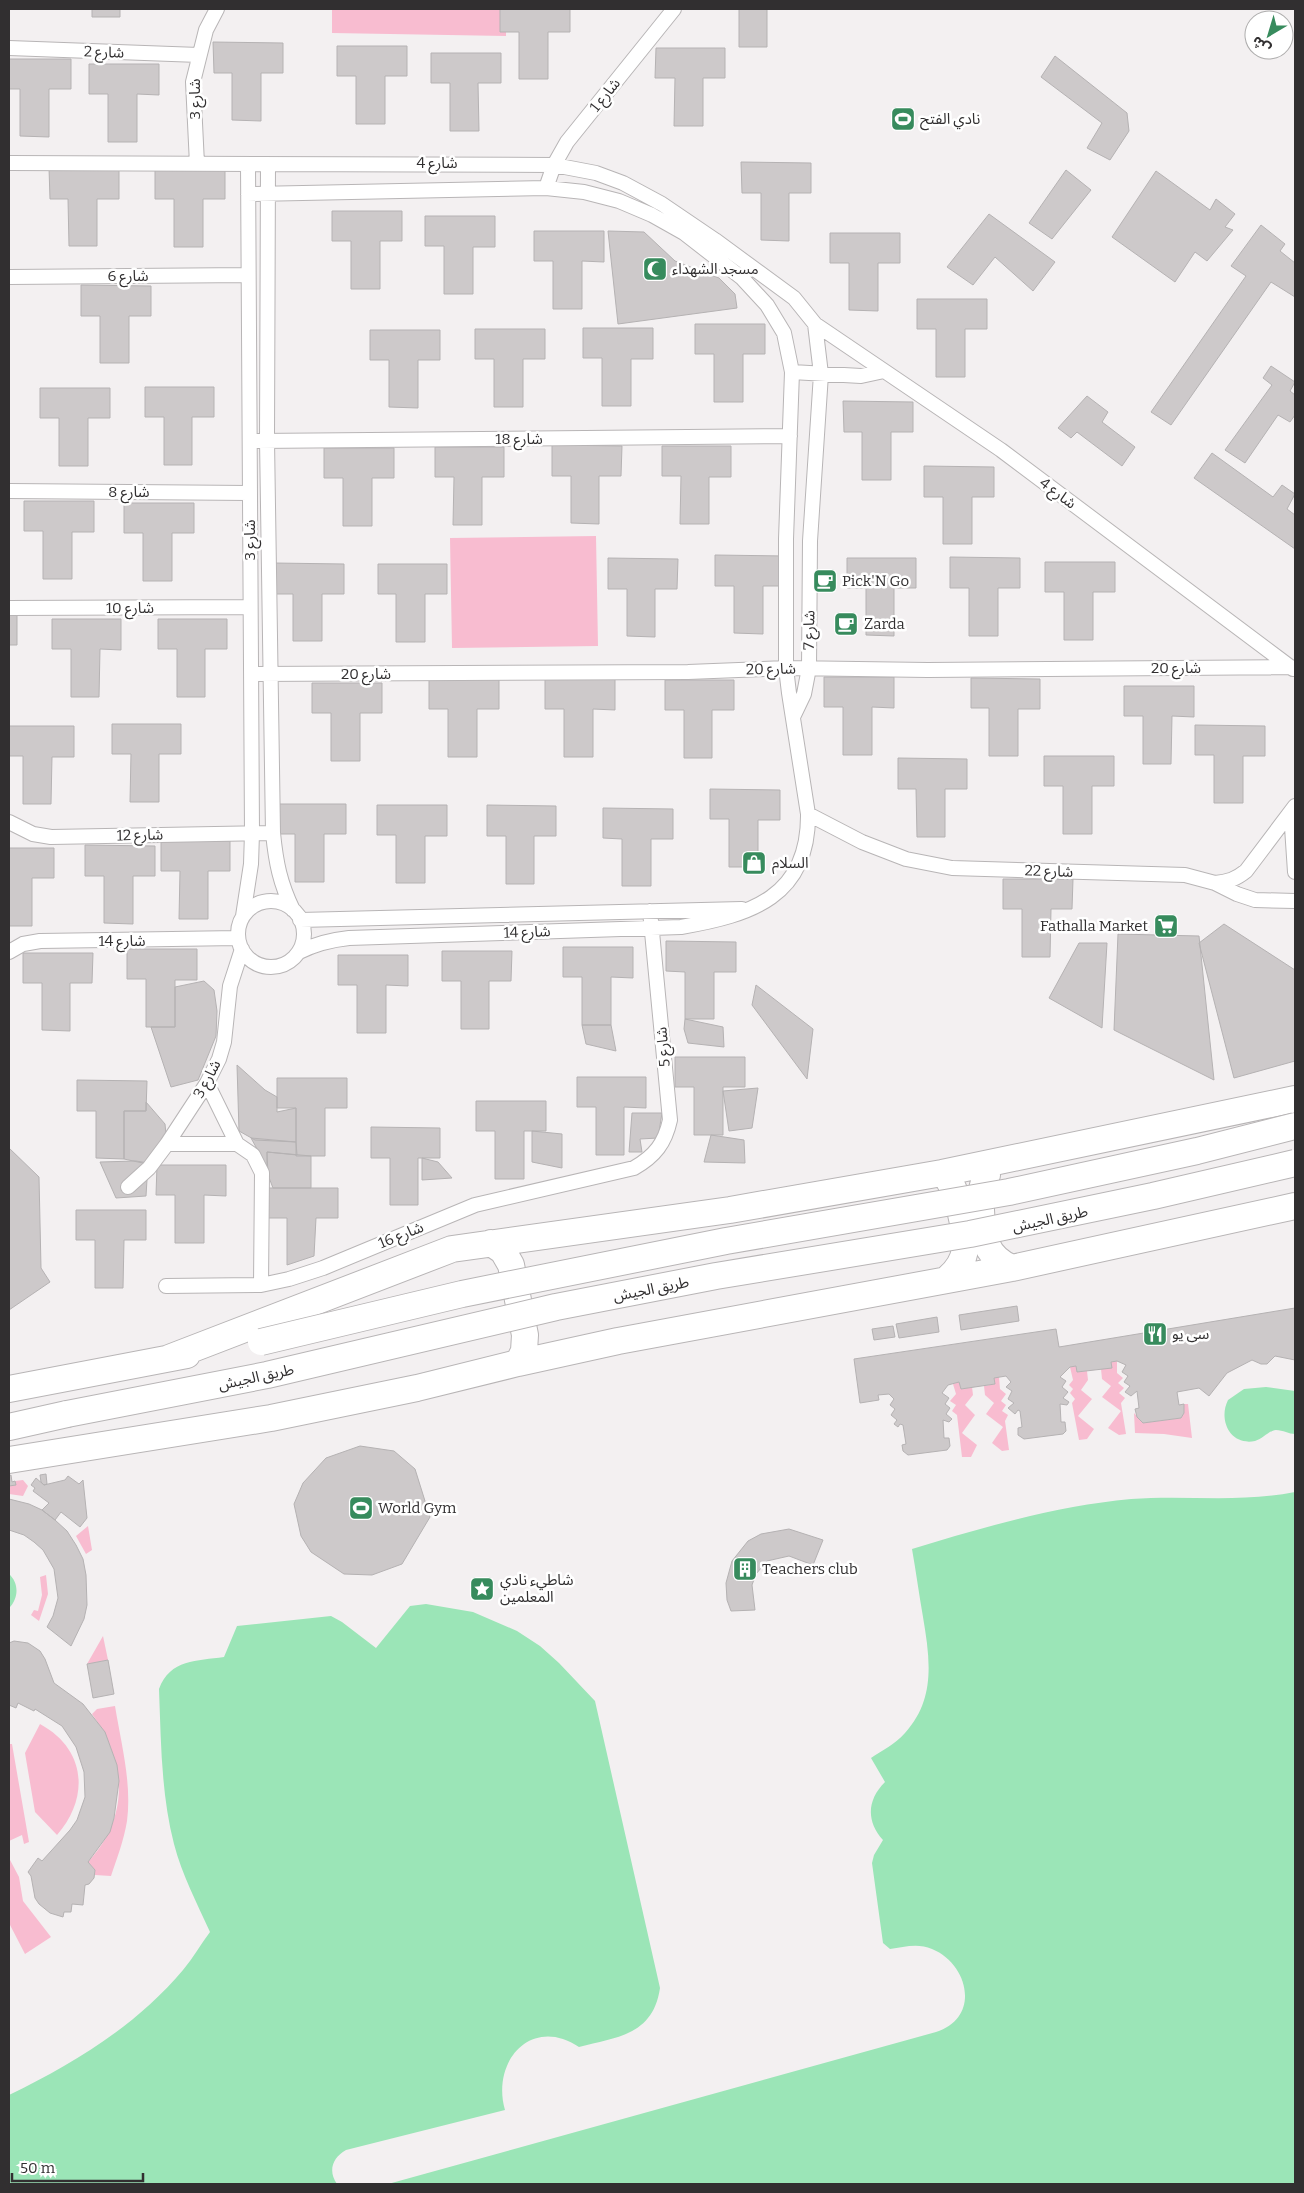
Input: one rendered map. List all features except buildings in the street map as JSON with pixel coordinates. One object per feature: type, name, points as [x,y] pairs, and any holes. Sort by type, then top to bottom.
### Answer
[{"type":"highway","points":[[169,1358],[452,1249],[730,1210],[942,1174],[1295,1099]]},
{"type":"highway","points":[[9,1389],[169,1358],[216,1352],[462,1294],[726,1242],[1018,1190],[1198,1151],[1295,1126]]},
{"type":"highway","points":[[999,1162],[989,1172],[982,1186],[982,1232],[990,1251],[999,1261],[1012,1268]]},
{"type":"highway","name":"طريق الجيش","points":[[9,1427],[267,1375],[556,1307],[716,1276],[979,1233],[1153,1196],[1295,1163]]},
{"type":"highway","points":[[942,1174],[949,1181],[957,1196],[967,1241],[964,1258],[960,1266],[948,1278]]},
{"type":"highway","points":[[9,1460],[271,1418],[418,1388],[618,1341],[948,1278],[1012,1268],[1295,1206]]},
{"type":"highway","points":[[490,1243],[503,1251],[511,1265],[526,1335],[524,1350],[518,1363]]},
{"type":"street","name":"شارع 3","points":[[197,164],[193,82],[206,30],[216,9]]},
{"type":"street","name":"شارع 1","points":[[546,188],[554,165],[567,142],[674,9]]},
{"type":"street","name":"شارع 2","points":[[9,48],[199,55]]},
{"type":"street","name":"شارع 4","points":[[9,163],[554,165],[596,173],[614,180],[662,204],[715,240],[794,298],[815,324],[1002,450],[1293,669]]},
{"type":"street","name":"شارع 3","points":[[243,916],[250,872],[252,833],[248,164]]},
{"type":"street","name":"شارع 3","points":[[268,164],[267,440],[274,833],[276,864],[282,888],[297,915]]},
{"type":"street","name":"شارع 4","points":[[248,194],[546,188],[584,192],[619,201],[676,228],[714,254],[742,278],[767,305],[784,333],[792,372]]},
{"type":"street","name":"شارع 6","points":[[9,277],[248,275]]},
{"type":"street","points":[[248,320],[268,320]]},
{"type":"street","points":[[815,324],[821,374]]},
{"type":"street","points":[[792,372],[861,376],[884,371]]},
{"type":"street","name":"شارع 7","points":[[792,372],[786,539],[786,668],[793,717]]},
{"type":"street","name":"شارع 7","points":[[793,717],[804,694],[809,668],[810,541],[821,374]]},
{"type":"street","name":"شارع 18","points":[[249,441],[790,436]]},
{"type":"street","name":"شارع 8","points":[[9,491],[250,493]]},
{"type":"street","name":"شارع 10","points":[[9,608],[250,607]]},
{"type":"street","name":"شارع 20","points":[[251,674],[688,672],[786,668],[937,670],[1293,669]]},
{"type":"street","name":"شارع 14","points":[[298,952],[314,944],[349,938],[681,927],[718,921],[755,908],[775,896],[790,880],[806,846],[808,814],[793,717]]},
{"type":"street","points":[[1293,809],[1295,872]]},
{"type":"street","points":[[1214,884],[1232,880],[1246,871],[1293,809]]},
{"type":"street","name":"شارع 22","points":[[808,814],[862,842],[906,859],[952,868],[1185,875],[1255,900],[1295,901]]},
{"type":"street","name":"شارع 12","points":[[9,822],[33,834],[51,837],[274,833]]},
{"type":"street","points":[[272,902],[284,904],[297,915],[304,931],[303,942],[298,952],[286,963],[269,967],[258,965],[248,958],[240,944],[239,927],[243,916],[256,905],[272,902]]},
{"type":"street","name":"شارع 14","points":[[297,915],[755,908]]},
{"type":"street","name":"شارع 5","points":[[634,1168],[648,1160],[659,1149],[666,1136],[670,1120],[650,911]]},
{"type":"street","name":"شارع 14","points":[[9,952],[23,944],[40,941],[240,944]]},
{"type":"street","name":"شارع 3","points":[[128,1187],[150,1168],[207,1083],[219,1059],[224,1042],[230,986],[240,944]]},
{"type":"street","points":[[207,1083],[237,1144],[253,1155],[262,1173],[261,1285]]},
{"type":"street","points":[[167,1144],[237,1144]]},
{"type":"street","name":"شارع 16","points":[[166,1286],[261,1285],[289,1279],[323,1268],[475,1205],[634,1168]]},
{"type":"shaded area","points":[[332,9],[506,9],[506,36],[332,33]]},
{"type":"shaded area","points":[[596,536],[598,646],[452,648],[450,538]]},
{"type":"shaded area","points":[[1117,1361],[1117,1373],[1123,1378],[1118,1383],[1124,1388],[1119,1393],[1125,1398],[1121,1403],[1126,1434],[1119,1435],[1108,1428],[1121,1411],[1102,1397],[1111,1386],[1102,1379],[1101,1369],[1111,1362]]},
{"type":"shaded area","points":[[1076,1366],[1077,1372],[1087,1371],[1088,1380],[1081,1390],[1092,1399],[1078,1416],[1094,1429],[1087,1439],[1079,1440],[1072,1403],[1075,1399],[1070,1393],[1073,1389],[1069,1385],[1073,1380],[1070,1367]]},
{"type":"shaded area","points":[[999,1377],[1000,1389],[1006,1394],[1001,1401],[1006,1405],[1002,1411],[1008,1415],[1005,1421],[1009,1450],[1002,1451],[992,1443],[1003,1427],[986,1414],[994,1403],[985,1395],[984,1386],[995,1384],[994,1378]]},
{"type":"shaded area","points":[[959,1382],[961,1389],[972,1387],[973,1395],[965,1405],[975,1415],[962,1433],[977,1445],[971,1457],[962,1457],[957,1415],[952,1411],[956,1405],[950,1401],[956,1394],[953,1384]]},
{"type":"shaded area","points":[[1266,1387],[1295,1391],[1295,1434],[1276,1430],[1255,1441],[1239,1440],[1228,1430],[1224,1416],[1228,1400],[1244,1389]]},
{"type":"shaded area","points":[[1184,1404],[1188,1404],[1192,1438],[1164,1434],[1135,1433],[1134,1413],[1143,1423],[1181,1418],[1184,1413]]},
{"type":"shaded area","points":[[23,1480],[28,1486],[23,1496],[9,1494],[9,1486],[15,1485],[15,1481]]},
{"type":"shaded area","points":[[1295,1492],[1295,2184],[388,2184],[936,2032],[950,2025],[960,2015],[964,2004],[965,1991],[961,1978],[955,1966],[945,1956],[932,1949],[916,1946],[890,1949],[883,1943],[872,1863],[874,1855],[883,1840],[877,1833],[871,1818],[872,1803],[885,1782],[871,1758],[889,1747],[905,1733],[915,1720],[922,1706],[928,1678],[928,1648],[912,1549],[1020,1518],[1103,1502],[1152,1498],[1254,1497]]},
{"type":"shaded area","points":[[88,1526],[92,1550],[86,1554],[76,1536]]},
{"type":"shaded area","points":[[9,1574],[15,1582],[16,1595],[9,1608]]},
{"type":"shaded area","points":[[46,1575],[48,1594],[39,1621],[31,1615],[34,1610],[38,1611],[42,1595],[40,1577]]},
{"type":"shaded area","points":[[426,1604],[473,1612],[517,1631],[540,1646],[559,1663],[595,1701],[660,1988],[656,2004],[650,2016],[642,2025],[620,2036],[579,2047],[561,2039],[545,2037],[531,2040],[519,2048],[510,2061],[504,2075],[502,2092],[505,2110],[346,2150],[337,2157],[333,2165],[332,2170],[337,2184],[9,2184],[9,2095],[80,2057],[145,2009],[187,1965],[210,1932],[181,1867],[166,1806],[162,1767],[159,1689],[164,1679],[170,1672],[186,1663],[224,1657],[237,1626],[331,1616],[376,1648],[410,1606]]},
{"type":"shaded area","points":[[103,1636],[108,1660],[87,1664]]},
{"type":"shaded area","points":[[115,1706],[127,1778],[127,1821],[111,1876],[95,1875],[95,1870],[88,1862],[102,1844],[111,1826],[117,1808],[119,1789],[112,1751],[104,1733],[92,1714],[97,1709]]},
{"type":"shaded area","points":[[40,1724],[55,1734],[67,1747],[74,1760],[78,1775],[75,1805],[68,1820],[57,1835],[35,1812],[25,1753]]},
{"type":"shaded area","points":[[9,1744],[12,1744],[29,1842],[24,1844],[22,1835],[9,1841]]},
{"type":"shaded area","points":[[9,1858],[19,1877],[23,1901],[51,1937],[25,1954],[9,1923]]},
{"type":"place","name":"نادي الفتح","points":[[903,119]]},
{"type":"place","name":"مسجد الشهداء","points":[[655,269]]},
{"type":"place","name":"Pick'N Go","points":[[825,581]]},
{"type":"place","name":"Zarda","points":[[846,624]]},
{"type":"place","name":"السلام","points":[[754,863]]},
{"type":"place","name":"Fathalla Market","points":[[1166,926]]},
{"type":"place","name":"سى يو","points":[[1155,1334]]},
{"type":"place","name":"World Gym","points":[[361,1508]]},
{"type":"place","name":"Teachers club","points":[[745,1569]]},
{"type":"place","name":"شاطيء نادي المعلمين","points":[[482,1589]]}]
